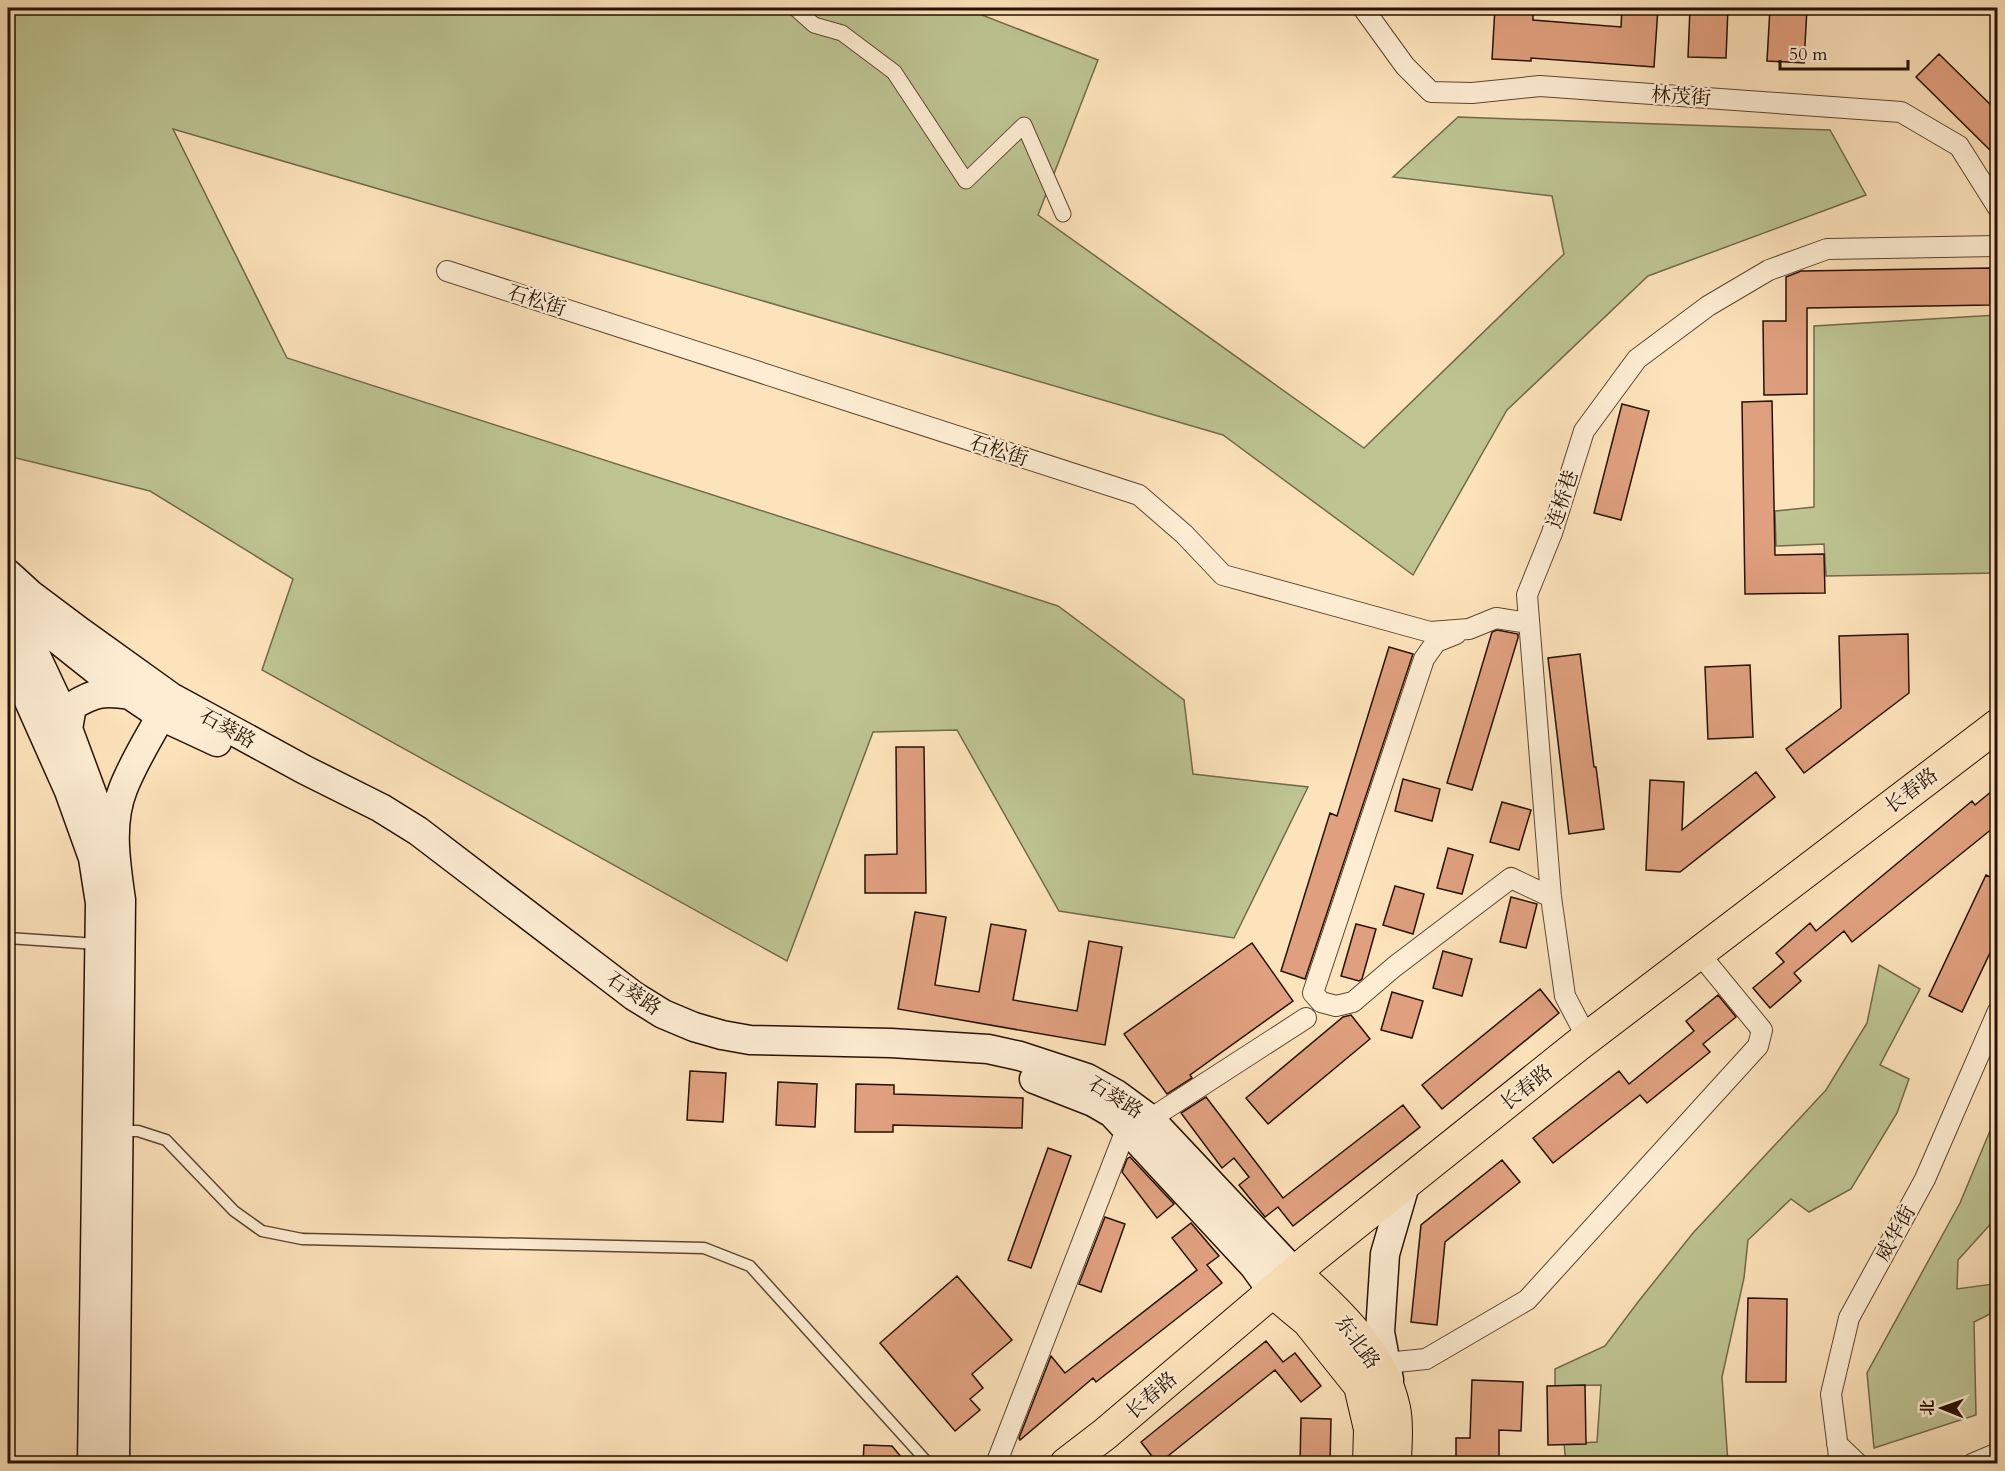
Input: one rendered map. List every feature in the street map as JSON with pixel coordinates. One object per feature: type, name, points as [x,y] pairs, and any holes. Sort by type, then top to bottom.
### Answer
[{"type":"main road","name":"石葵路","points":[[8,574],[153,700],[190,729],[370,822],[413,848],[629,1010],[683,1040],[748,1057],[892,1059],[990,1067],[1024,1076],[1093,1102],[1112,1113],[1139,1123],[1254,1266],[1284,1282]]},
{"type":"main road","name":"石葵路","points":[[9,600],[153,700]]},
{"type":"main road","points":[[9,600],[60,707],[114,856],[121,900],[115,1464]]},
{"type":"main road","points":[[8,654],[23,697],[69,791],[93,858],[100,903],[92,1464]]},
{"type":"main road","points":[[68,729],[72,706],[89,696],[110,692],[153,700]]},
{"type":"main road","points":[[88,782],[95,786],[107,777],[153,700]]},
{"type":"main road","points":[[114,856],[116,822],[123,790],[153,700]]},
{"type":"main road","name":"长春路","points":[[1066,1464],[1105,1434],[1284,1282],[1587,1038],[1998,724]]},
{"type":"main road","points":[[1394,1408],[1380,1332],[1385,1254],[1405,1185]]},
{"type":"main road","name":"东北路","points":[[1284,1282],[1334,1309],[1376,1360],[1394,1408],[1395,1464]]},
{"type":"main road","name":"东北路","points":[[1284,1282],[1308,1321],[1360,1386],[1370,1429],[1369,1464]]},
{"type":"street","points":[[795,8],[814,25],[842,33],[894,72],[966,181],[1024,124],[1063,214]]},
{"type":"street","name":"林茂街","points":[[1363,8],[1405,66],[1431,92],[1472,93],[1540,86],[1901,112],[1959,146],[1998,208]]},
{"type":"street","name":"连桥巷","points":[[1587,1038],[1565,996],[1551,897],[1527,595],[1552,533],[1584,431],[1637,359],[1708,306],[1769,270],[1827,249],[1998,246]]},
{"type":"street","name":"石松街","points":[[447,271],[1139,495],[1184,534],[1223,575],[1430,632],[1469,629],[1496,618],[1529,622]]},
{"type":"street","points":[[1469,629],[1436,642],[1424,660],[1313,993],[1321,1002],[1336,1006],[1353,1002],[1394,967],[1511,878],[1551,897]]},
{"type":"street","points":[[1386,1363],[1426,1359],[1527,1300],[1758,1046],[1762,1030],[1698,952]]},
{"type":"street","name":"威华街","points":[[1838,1454],[1831,1394],[1849,1318],[1925,1179],[1998,1011]]},
{"type":"street","points":[[996,1464],[1139,1123],[1306,1018]]},
{"type":"street","points":[[1972,1464],[1998,1453]]},
{"type":"street","points":[[1838,1454],[1858,1464]]},
{"type":"lane","points":[[8,938],[100,944]]},
{"type":"lane","points":[[118,1131],[138,1131],[166,1140],[234,1211],[262,1231],[302,1239],[704,1248],[750,1266],[929,1464]]},
{"type":"green space","points":[[8,8],[964,8],[1098,60],[1038,215],[1364,448],[1564,254],[1552,196],[1393,177],[1458,117],[1830,130],[1866,195],[1648,276],[1507,410],[1413,575],[1223,435],[173,129],[287,358],[1058,606],[1184,700],[1193,774],[1308,787],[1234,938],[1059,911],[957,730],[873,732],[787,961],[262,670],[293,579],[150,491],[8,456]]},
{"type":"green space","points":[[1997,315],[1997,573],[1826,576],[1824,544],[1776,546],[1775,511],[1814,507],[1814,326]]},
{"type":"green space","points":[[1879,965],[1920,989],[1880,1065],[1909,1079],[1897,1113],[1851,1189],[1809,1212],[1791,1199],[1748,1240],[1744,1278],[1722,1377],[1728,1463],[1566,1463],[1564,1444],[1597,1442],[1601,1385],[1555,1386],[1555,1369],[1605,1346],[1693,1233],[1826,1090],[1867,1023]]},
{"type":"green space","points":[[1997,1114],[1997,1217],[1958,1260],[1957,1289],[1993,1284],[1990,1314],[1974,1322],[1976,1415],[1874,1448],[1867,1373],[1960,1203]]},
{"type":"building","points":[[1495,8],[1533,8],[1533,20],[1621,27],[1622,8],[1658,8],[1654,67],[1531,58],[1531,61],[1492,59]]},
{"type":"building","points":[[1690,8],[1728,8],[1726,58],[1688,57]]},
{"type":"building","points":[[1770,8],[1807,8],[1804,63],[1767,61]]},
{"type":"building","points":[[1939,54],[1998,112],[1998,158],[1916,77]]},
{"type":"building","points":[[1990,268],[1990,305],[1807,308],[1807,394],[1764,395],[1763,321],[1786,321],[1786,277],[1801,271]]},
{"type":"building","points":[[1772,401],[1775,555],[1824,554],[1825,593],[1745,594],[1742,402]]},
{"type":"building","points":[[1622,404],[1649,411],[1621,520],[1594,513]]},
{"type":"building","points":[[1497,630],[1518,634],[1518,638],[1472,790],[1447,783],[1492,632]]},
{"type":"building","points":[[1908,634],[1909,693],[1804,773],[1786,749],[1841,708],[1839,636]]},
{"type":"building","points":[[1389,647],[1413,654],[1305,979],[1281,971],[1330,813],[1337,816]]},
{"type":"building","points":[[1580,654],[1604,829],[1569,834],[1548,658]]},
{"type":"building","points":[[1750,665],[1753,737],[1708,739],[1705,667]]},
{"type":"building","points":[[896,747],[924,747],[926,893],[865,893],[865,855],[897,854]]},
{"type":"building","points":[[1756,772],[1775,797],[1680,872],[1646,870],[1650,780],[1684,782],[1682,830]]},
{"type":"building","points":[[1403,779],[1440,789],[1432,821],[1395,811]]},
{"type":"building","points":[[1998,786],[1998,824],[1852,942],[1844,931],[1794,973],[1801,981],[1770,1008],[1753,988],[1784,962],[1776,953],[1810,923],[1816,931],[1972,801],[1975,805]]},
{"type":"building","points":[[1502,802],[1531,810],[1519,850],[1490,842]]},
{"type":"building","points":[[1448,848],[1473,855],[1462,894],[1437,888]]},
{"type":"building","points":[[1986,875],[1998,881],[1998,936],[1962,1012],[1929,996]]},
{"type":"building","points":[[1395,886],[1424,894],[1413,934],[1383,925]]},
{"type":"building","points":[[1511,897],[1537,904],[1526,948],[1500,942]]},
{"type":"building","points":[[915,912],[946,917],[935,985],[979,992],[991,924],[1026,930],[1013,1000],[1077,1011],[1089,941],[1122,947],[1105,1045],[898,1009]]},
{"type":"building","points":[[1356,924],[1376,929],[1362,979],[1359,981],[1341,976]]},
{"type":"building","points":[[1252,943],[1293,1001],[1190,1075],[1192,1078],[1167,1094],[1124,1034]]},
{"type":"building","points":[[1443,951],[1472,959],[1462,996],[1433,988]]},
{"type":"building","points":[[1540,989],[1559,1013],[1442,1109],[1422,1085]]},
{"type":"building","points":[[1392,992],[1423,1001],[1412,1038],[1381,1030]]},
{"type":"building","points":[[1718,995],[1736,1017],[1703,1044],[1710,1052],[1647,1103],[1640,1095],[1553,1163],[1533,1138],[1619,1071],[1629,1084],[1694,1031],[1686,1021]]},
{"type":"building","points":[[1351,1015],[1370,1039],[1268,1124],[1246,1098],[1343,1017]]},
{"type":"building","points":[[690,1071],[726,1073],[723,1122],[687,1120]]},
{"type":"building","points":[[778,1082],[817,1084],[815,1127],[776,1125]]},
{"type":"building","points":[[856,1084],[894,1085],[894,1094],[1023,1098],[1022,1128],[893,1125],[893,1132],[855,1132]]},
{"type":"building","points":[[1206,1097],[1283,1198],[1403,1105],[1420,1127],[1293,1226],[1278,1207],[1265,1217],[1239,1185],[1249,1177],[1234,1158],[1222,1168],[1181,1113]]},
{"type":"building","points":[[1048,1148],[1071,1156],[1031,1268],[1008,1260]]},
{"type":"building","points":[[1130,1157],[1174,1204],[1157,1218],[1122,1172]]},
{"type":"building","points":[[1502,1160],[1520,1182],[1445,1242],[1437,1325],[1411,1322],[1421,1225]]},
{"type":"building","points":[[1105,1217],[1125,1224],[1101,1292],[1079,1284]]},
{"type":"building","points":[[1191,1223],[1219,1256],[1207,1265],[1222,1283],[1096,1382],[1093,1378],[1020,1440],[1051,1356],[1065,1373],[1197,1270],[1172,1238]]},
{"type":"building","points":[[957,1276],[1012,1340],[972,1374],[983,1388],[970,1399],[980,1410],[955,1431],[880,1343]]},
{"type":"building","points":[[1748,1298],[1787,1299],[1786,1382],[1746,1382]]},
{"type":"building","points":[[1266,1341],[1283,1362],[1295,1353],[1321,1386],[1301,1402],[1275,1370],[1158,1464],[1141,1442]]},
{"type":"building","points":[[1472,1380],[1523,1382],[1521,1431],[1499,1430],[1499,1464],[1456,1464],[1456,1438],[1470,1438]]},
{"type":"building","points":[[1585,1385],[1586,1444],[1548,1445],[1547,1386]]},
{"type":"building","points":[[1301,1418],[1331,1419],[1330,1464],[1300,1464]]},
{"type":"building","points":[[864,1445],[892,1446],[907,1464],[863,1464]]}]
